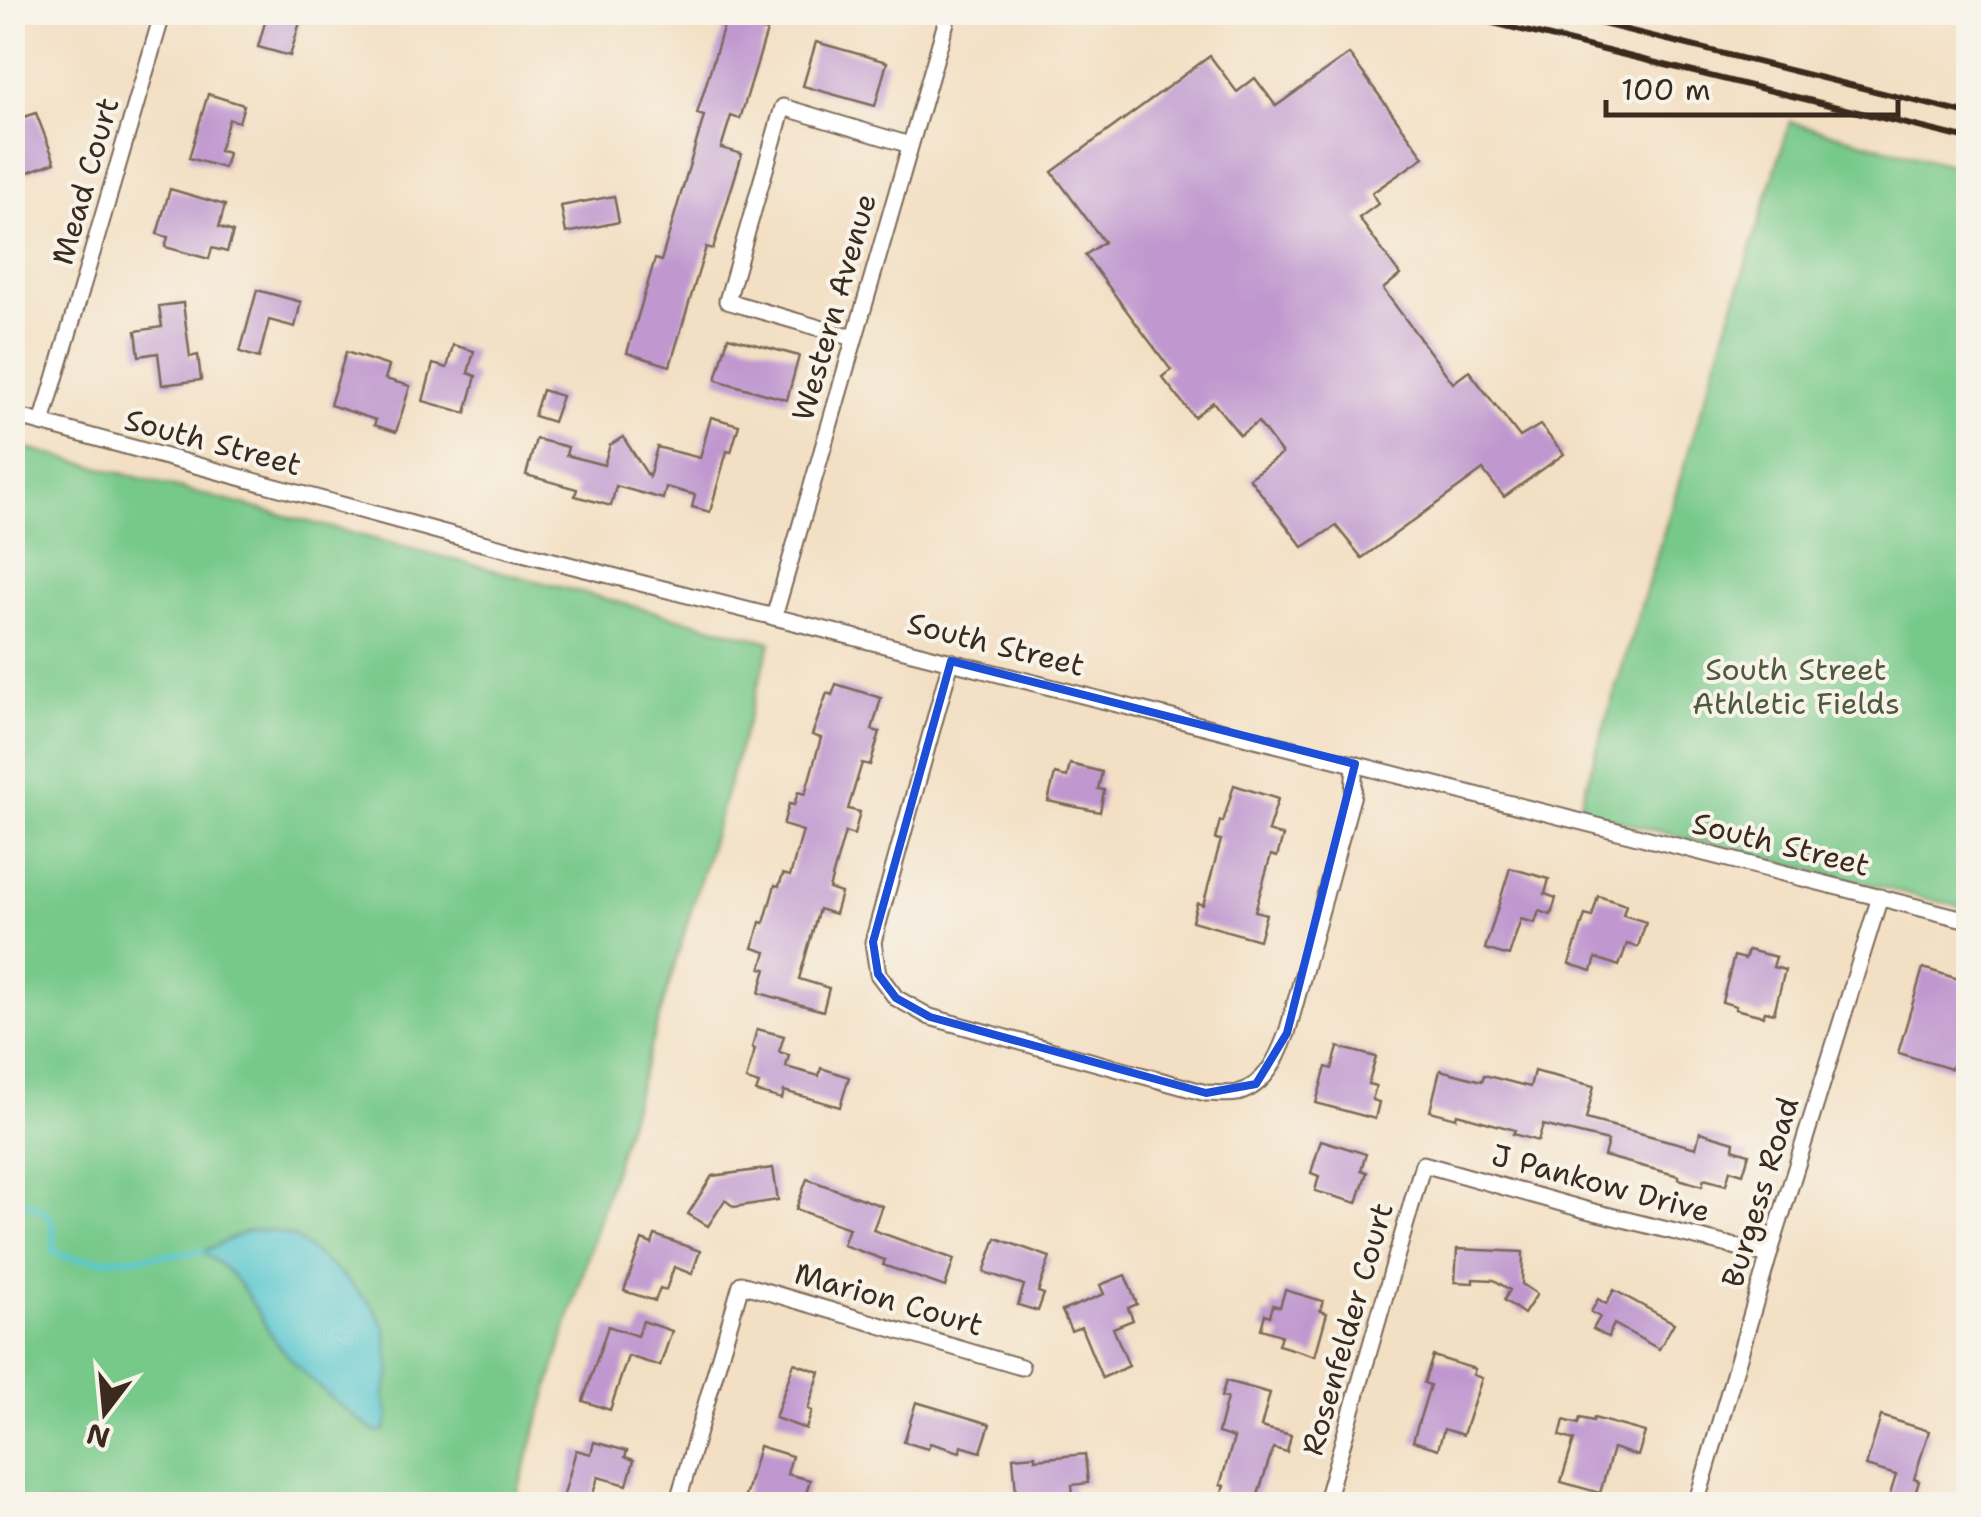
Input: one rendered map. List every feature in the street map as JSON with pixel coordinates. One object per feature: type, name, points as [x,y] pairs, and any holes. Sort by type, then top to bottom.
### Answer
[{"type":"street","name":"Mead Court","points":[[42,423],[163,12]]},
{"type":"street","name":"Western Avenue","points":[[774,617],[950,12]]},
{"type":"street","points":[[854,338],[726,300],[783,107],[910,144]]},
{"type":"street","name":"South Street","points":[[12,415],[462,538],[1968,920]]},
{"type":"street","points":[[951,661],[874,942],[878,974],[896,998],[930,1016],[1206,1093],[1237,1093],[1256,1084],[1276,1061],[1353,794],[1355,764]]},
{"type":"street","name":"Burgess Road","points":[[1696,1504],[1880,897]]},
{"type":"street","name":"J Pankow Drive","points":[[1422,1168],[1423,1164],[1586,1210],[1769,1255]]},
{"type":"street","name":"Rosenfelder Court","points":[[1325,1504],[1422,1168]]},
{"type":"street","name":"Marion Court","points":[[677,1504],[740,1284],[1021,1367]]},
{"type":"highlighted area","points":[[951,661],[1355,764],[1287,1033],[1256,1084],[1206,1093],[930,1017],[896,998],[878,974],[873,942]]},
{"type":"green space","name":"South Street Athletic Fields","points":[[1790,122],[1968,170],[1968,909],[1578,811]]},
{"type":"green space","points":[[13,445],[771,642],[514,1504],[13,1504]]},
{"type":"water","points":[[271,1230],[295,1238],[337,1271],[372,1305],[385,1327],[391,1372],[384,1397],[389,1416],[385,1431],[375,1432],[302,1371],[281,1348],[233,1276],[202,1252],[247,1231]]},
{"type":"building","points":[[268,12],[303,12],[290,56],[258,47]]},
{"type":"building","points":[[726,19],[767,31],[740,119],[731,116],[721,148],[742,154],[713,249],[706,247],[670,366],[627,353],[655,259],[661,261],[704,116],[697,114]]},
{"type":"building","points":[[816,42],[887,62],[875,106],[803,86]]},
{"type":"building","points":[[1349,54],[1424,157],[1372,193],[1378,204],[1359,218],[1400,275],[1383,289],[1453,383],[1469,371],[1520,437],[1540,425],[1564,454],[1504,497],[1483,470],[1362,558],[1336,526],[1303,547],[1249,478],[1282,454],[1258,422],[1240,435],[1213,402],[1194,417],[1162,377],[1171,370],[1085,255],[1104,242],[1052,172],[1210,56],[1237,92],[1255,78],[1276,106]]},
{"type":"building","points":[[208,94],[244,105],[239,122],[229,119],[219,151],[228,153],[224,168],[189,158]]},
{"type":"building","points":[[36,113],[55,162],[12,178],[12,121]]},
{"type":"building","points":[[170,189],[225,205],[219,227],[233,232],[227,252],[212,248],[209,259],[165,247],[168,237],[157,234]]},
{"type":"building","points":[[614,196],[619,222],[566,233],[561,206]]},
{"type":"building","points":[[257,290],[301,302],[295,327],[269,320],[259,358],[240,352]]},
{"type":"building","points":[[183,303],[190,357],[198,355],[201,380],[162,385],[158,353],[139,356],[136,331],[162,327],[159,306]]},
{"type":"building","points":[[728,337],[799,356],[787,400],[716,380]]},
{"type":"building","points":[[453,345],[474,351],[468,373],[476,376],[466,413],[423,401],[433,364],[447,368]]},
{"type":"building","points":[[346,352],[389,366],[385,379],[410,386],[396,432],[374,425],[376,420],[330,405]]},
{"type":"building","points":[[542,390],[562,396],[553,422],[534,416]]},
{"type":"building","points":[[711,417],[739,425],[731,452],[727,451],[710,512],[692,507],[695,495],[666,487],[663,499],[616,486],[611,506],[575,496],[577,489],[526,475],[536,439],[568,447],[566,455],[604,465],[610,445],[623,437],[649,477],[657,447],[700,458]]},
{"type":"building","points":[[836,684],[881,698],[872,730],[880,732],[870,765],[862,763],[848,809],[860,812],[854,835],[845,832],[829,889],[841,893],[835,914],[819,909],[799,979],[829,988],[823,1011],[759,993],[766,952],[753,948],[775,885],[779,886],[783,874],[790,876],[803,831],[783,825],[789,804],[794,805],[798,792],[805,794],[821,738],[812,735],[827,693],[832,695]]},
{"type":"building","points":[[1070,764],[1102,772],[1098,789],[1104,790],[1100,812],[1048,801],[1055,774],[1067,777]]},
{"type":"building","points":[[1234,785],[1278,799],[1268,831],[1283,836],[1277,857],[1271,855],[1255,911],[1266,914],[1259,940],[1192,921],[1197,903],[1203,905],[1221,840],[1215,839]]},
{"type":"building","points":[[1510,868],[1549,879],[1545,894],[1556,898],[1551,915],[1539,911],[1535,923],[1521,919],[1509,956],[1485,949]]},
{"type":"building","points":[[1598,896],[1626,905],[1623,915],[1646,922],[1638,947],[1627,944],[1619,966],[1596,958],[1592,971],[1569,964],[1585,915],[1592,917]]},
{"type":"building","points":[[1748,950],[1776,957],[1773,967],[1785,970],[1774,1013],[1765,1011],[1763,1016],[1722,1002],[1734,956],[1745,959]]},
{"type":"building","points":[[1923,968],[1968,982],[1968,1041],[1961,1039],[1951,1069],[1898,1053]]},
{"type":"building","points":[[757,1029],[784,1036],[779,1052],[789,1055],[786,1067],[819,1076],[821,1068],[849,1077],[840,1107],[784,1091],[782,1099],[756,1092],[759,1084],[746,1080]]},
{"type":"building","points":[[1338,1047],[1376,1057],[1368,1084],[1376,1086],[1372,1100],[1379,1102],[1375,1119],[1316,1103],[1326,1067],[1332,1069]]},
{"type":"building","points":[[1440,1070],[1482,1081],[1484,1075],[1530,1087],[1534,1071],[1594,1086],[1586,1119],[1696,1148],[1700,1132],[1734,1142],[1733,1149],[1749,1154],[1743,1174],[1730,1170],[1726,1185],[1704,1179],[1702,1186],[1604,1156],[1608,1141],[1543,1125],[1538,1141],[1513,1134],[1515,1130],[1430,1111]]},
{"type":"building","points":[[1321,1140],[1366,1154],[1361,1170],[1367,1172],[1357,1203],[1315,1191],[1319,1176],[1311,1173]]},
{"type":"building","points":[[773,1168],[778,1200],[734,1207],[725,1200],[708,1226],[688,1214],[712,1176]]},
{"type":"building","points":[[807,1179],[882,1206],[873,1230],[954,1259],[945,1287],[883,1265],[885,1260],[843,1245],[849,1228],[796,1209]]},
{"type":"building","points":[[655,1235],[700,1251],[692,1274],[674,1267],[666,1290],[660,1288],[655,1301],[624,1291],[642,1240],[652,1244]]},
{"type":"building","points":[[996,1238],[1050,1257],[1038,1292],[1044,1294],[1038,1311],[1018,1305],[1024,1285],[984,1272]]},
{"type":"building","points":[[1457,1249],[1523,1252],[1522,1284],[1537,1294],[1524,1314],[1504,1300],[1510,1290],[1494,1280],[1455,1282]]},
{"type":"building","points":[[1125,1275],[1137,1304],[1128,1308],[1133,1320],[1113,1328],[1129,1366],[1102,1378],[1081,1327],[1071,1331],[1062,1311],[1104,1294],[1100,1285]]},
{"type":"building","points":[[1285,1290],[1323,1301],[1320,1311],[1327,1313],[1315,1356],[1278,1345],[1281,1335],[1261,1329],[1265,1314],[1270,1316],[1273,1305],[1280,1307]]},
{"type":"building","points":[[1614,1290],[1674,1323],[1659,1349],[1614,1324],[1608,1337],[1593,1329],[1600,1317],[1591,1312],[1598,1299],[1606,1304]]},
{"type":"building","points":[[643,1321],[672,1331],[660,1366],[628,1356],[610,1410],[583,1401],[608,1326],[637,1336]]},
{"type":"building","points":[[1433,1356],[1475,1369],[1473,1375],[1482,1378],[1463,1435],[1444,1429],[1438,1449],[1413,1441],[1430,1385],[1424,1383]]},
{"type":"building","points":[[794,1363],[820,1372],[806,1429],[775,1418]]},
{"type":"building","points":[[1226,1381],[1270,1393],[1261,1427],[1291,1435],[1287,1452],[1273,1448],[1255,1504],[1218,1504],[1234,1438],[1218,1433],[1227,1398],[1221,1397]]},
{"type":"building","points":[[916,1402],[990,1424],[981,1452],[961,1446],[960,1452],[930,1443],[928,1449],[904,1442]]},
{"type":"building","points":[[1881,1416],[1929,1431],[1914,1479],[1919,1481],[1912,1504],[1887,1504],[1896,1475],[1866,1466]]},
{"type":"building","points":[[1580,1418],[1645,1432],[1638,1456],[1613,1448],[1600,1493],[1561,1482],[1574,1440],[1560,1436],[1564,1420],[1578,1424]]},
{"type":"building","points":[[594,1442],[627,1451],[625,1457],[634,1460],[627,1485],[598,1477],[590,1504],[562,1502],[576,1450],[591,1454]]},
{"type":"building","points":[[759,1446],[792,1456],[787,1474],[810,1480],[803,1504],[743,1504]]},
{"type":"building","points":[[1085,1454],[1088,1483],[1072,1485],[1073,1496],[1056,1497],[1056,1502],[1017,1504],[1013,1457]]},
{"type":"waterway","points":[[1968,808],[1968,826]]},
{"type":"waterway","points":[[12,1200],[47,1214],[53,1228],[53,1251],[69,1258],[102,1260],[202,1252]]},
{"type":"railway","points":[[1448,12],[1968,139]]},
{"type":"railway","points":[[1554,12],[1968,114]]}]
